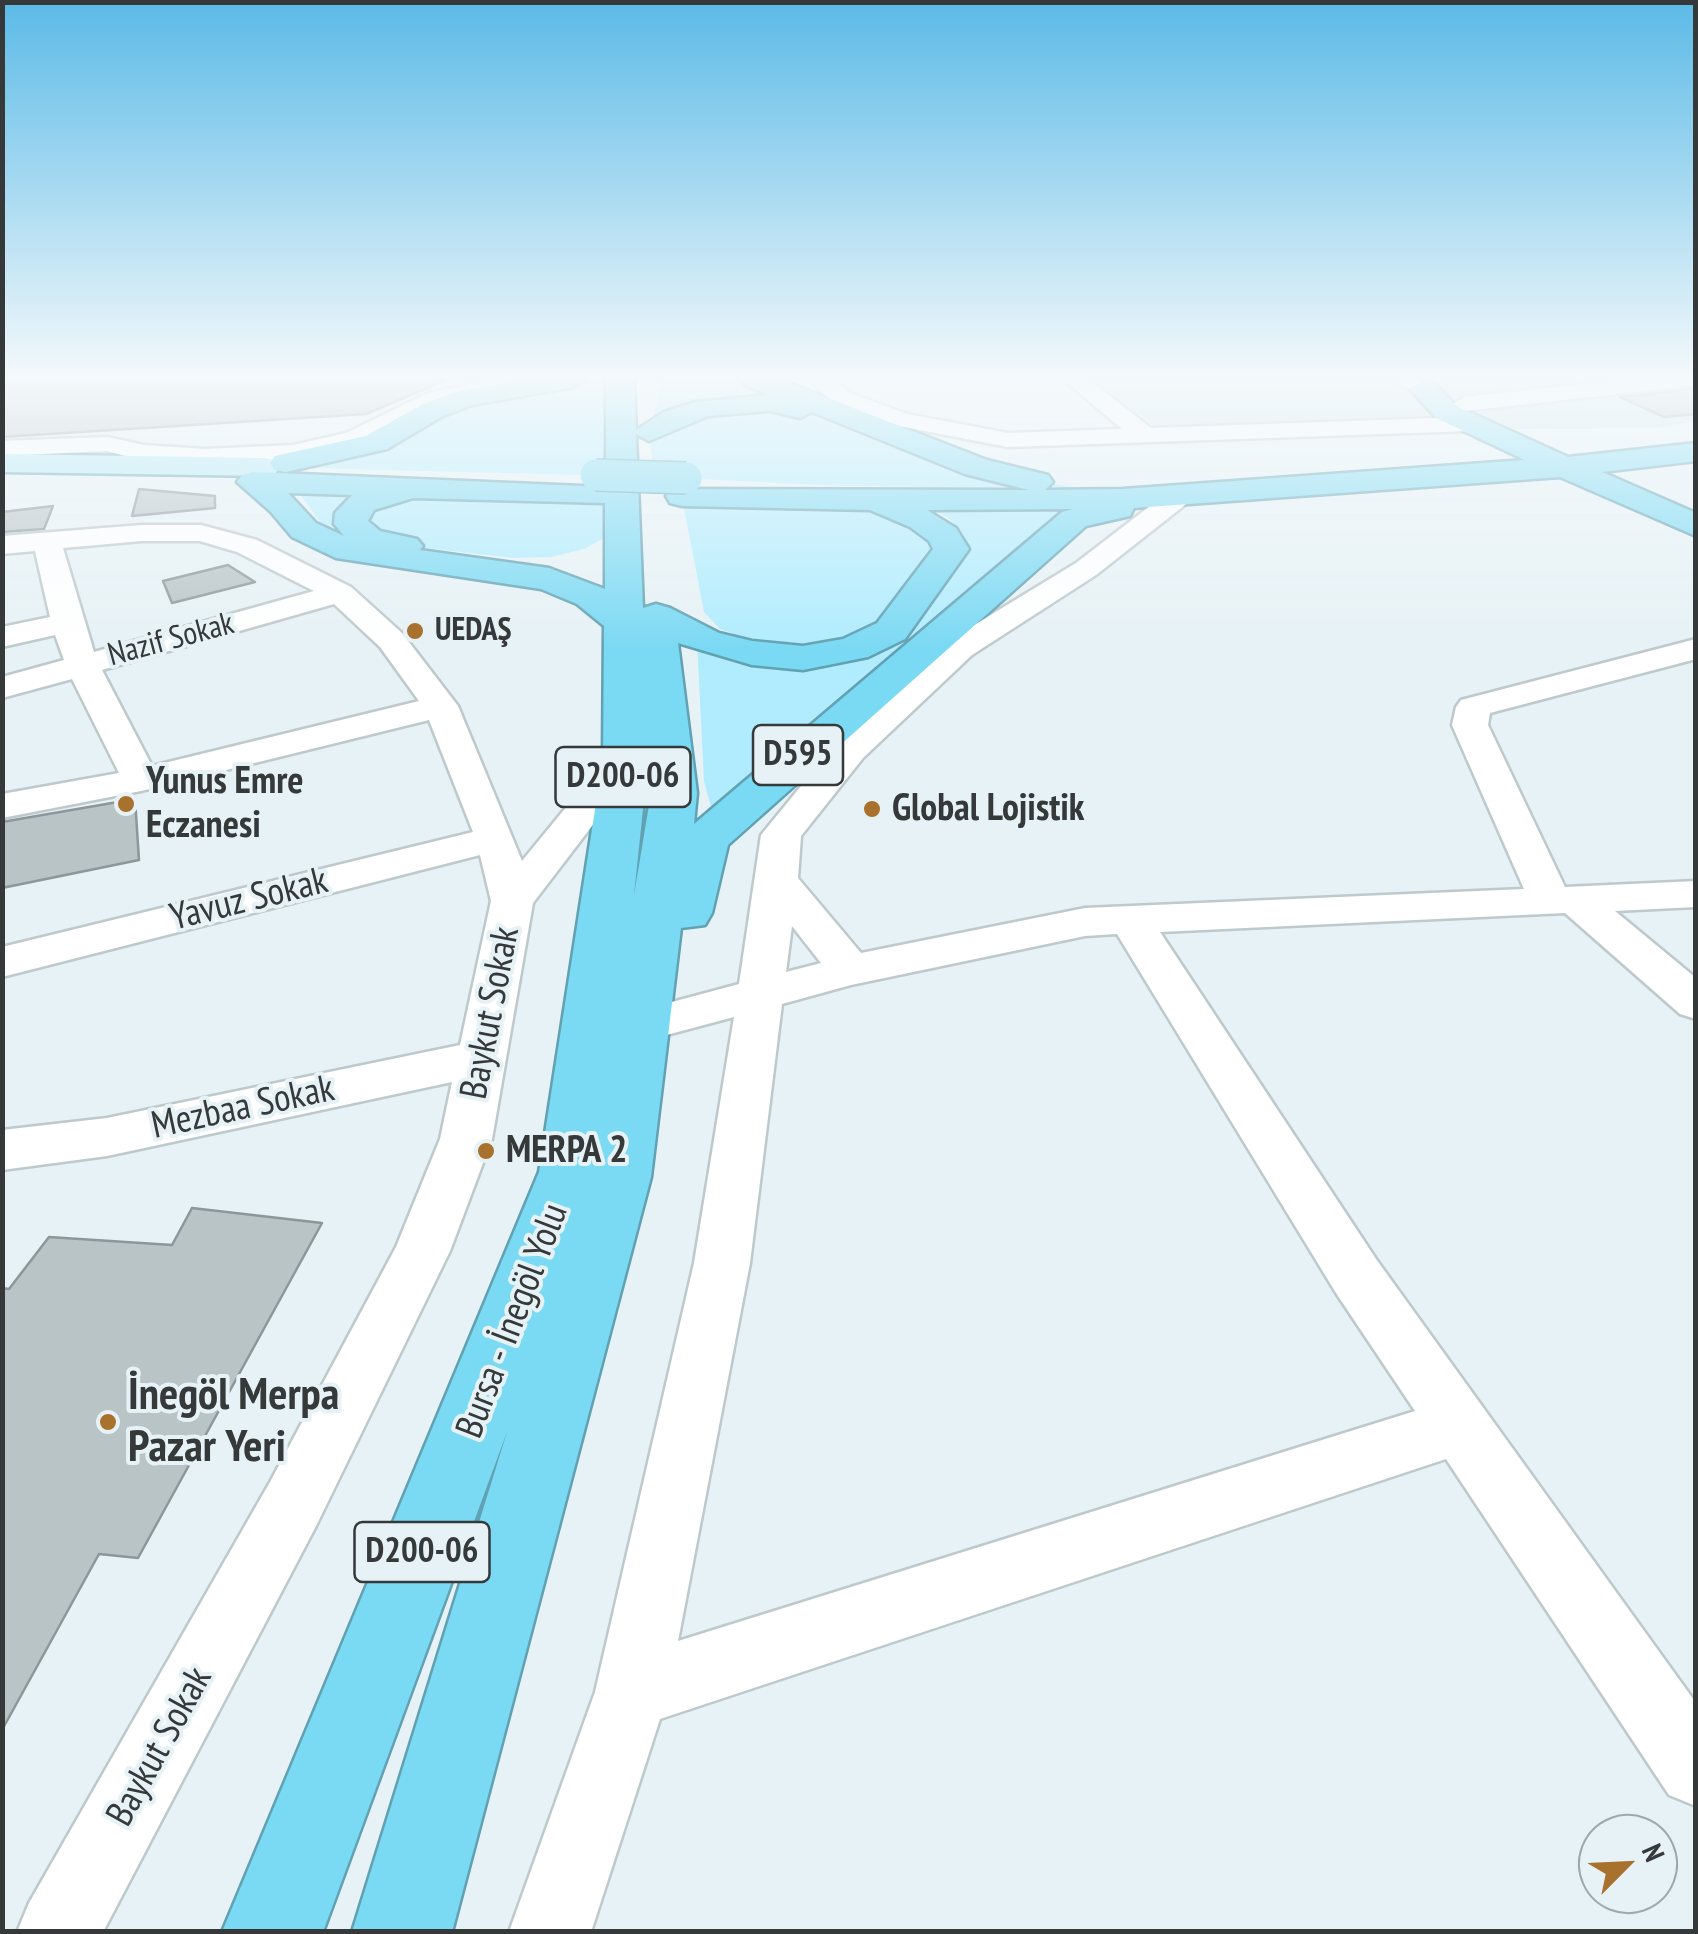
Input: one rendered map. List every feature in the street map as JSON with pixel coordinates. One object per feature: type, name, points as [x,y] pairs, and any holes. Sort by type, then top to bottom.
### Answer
[{"type":"highway","points":[[259,474],[277,469]]},
{"type":"highway","points":[[259,474],[418,469]]},
{"type":"highway","points":[[259,474],[418,469]]},
{"type":"highway","points":[[426,469],[362,503],[352,513],[351,524],[370,540],[381,543],[513,558],[576,551],[608,536],[606,497]]},
{"type":"highway","points":[[428,469],[606,497],[684,487],[869,480],[1072,501],[1182,495]]},
{"type":"highway","points":[[428,469],[606,497]]},
{"type":"highway","name":"Bursa - İnegöl Yolu","points":[[272,1932],[572,1172],[640,620],[606,497],[606,469]]},
{"type":"highway","name":"Bursa - İnegöl Yolu","points":[[402,1932],[619,1178],[674,793],[640,620],[616,469]]},
{"type":"highway","points":[[869,480],[876,469]]},
{"type":"highway","points":[[986,469],[1020,480],[1080,488]]},
{"type":"highway","name":"D595","points":[[869,480],[1080,488],[1322,469]]},
{"type":"highway","name":"D595","points":[[619,1178],[705,840],[1074,519],[1182,495],[1390,478],[1445,469]]},
{"type":"highway","points":[[1593,469],[1696,526]]},
{"type":"highway","points":[[1641,497],[1632,482],[1653,469]]},
{"type":"highway","points":[[259,474],[304,530],[348,551],[549,579],[640,620],[705,641],[752,653],[803,658],[854,649],[891,631],[952,549],[944,535],[869,480]]},
{"type":"highway","points":[[1390,478],[1530,478],[1641,497]]},
{"type":"main road","points":[[17,469],[259,474]]},
{"type":"main road","points":[[231,469],[259,474]]},
{"type":"street","points":[[550,1932],[632,1692],[722,1263],[781,835],[850,750],[960,648],[1086,569],[1182,495]]},
{"type":"street","name":"Baykut Sokak","points":[[25,543],[142,532],[201,534],[247,546],[295,567],[340,594],[390,640],[441,706],[496,839],[512,900],[466,1139],[422,1251],[293,1504],[58,1932]]},
{"type":"street","points":[[25,543],[141,780]]},
{"type":"street","name":"Nazif Sokak","points":[[2,688],[340,594]]},
{"type":"street","points":[[2,637],[66,623]]},
{"type":"street","points":[[1696,649],[1473,707],[1470,725],[1564,901],[1696,1004]]},
{"type":"street","points":[[2,806],[141,780],[441,706]]},
{"type":"street","points":[[512,900],[626,758]]},
{"type":"street","name":"Yavuz Sokak","points":[[2,962],[496,839]]},
{"type":"street","points":[[777,880],[851,970]]},
{"type":"street","points":[[659,1021],[851,970],[1085,922],[1696,894]]},
{"type":"street","points":[[1131,920],[1356,1276],[1696,1768]]},
{"type":"street","name":"Mezbaa Sokak","points":[[2,1150],[106,1136],[482,1058]]},
{"type":"street","points":[[632,1692],[1460,1426]]},
{"type":"shaded area","points":[[355,469],[624,469],[624,476]]},
{"type":"shaded area","points":[[653,469],[993,469],[1020,479],[1080,488],[841,486],[654,477]]},
{"type":"shaded area","points":[[295,488],[382,489],[353,503],[367,541],[341,536],[323,526]]},
{"type":"shaded area","points":[[623,495],[608,536],[584,549],[551,557],[513,558],[381,543],[352,513],[383,496]]},
{"type":"shaded area","points":[[682,498],[866,504],[911,521],[941,549],[876,625],[848,638],[806,647],[762,644],[720,629],[704,612]]},
{"type":"shaded area","points":[[920,504],[1083,506],[714,818],[704,781],[697,641],[738,655],[902,636],[967,553],[962,532],[947,517]]},
{"type":"building","points":[[139,489],[215,496],[215,508],[132,516]]},
{"type":"building","points":[[53,506],[44,529],[2,532],[2,512]]},
{"type":"building","points":[[228,565],[255,582],[172,603],[163,581]]},
{"type":"building","points":[[135,799],[139,860],[2,888],[2,822]]},
{"type":"building","name":"İnegöl Merpa Pazar Yeri","points":[[192,1208],[322,1223],[138,1558],[99,1554],[2,1730],[2,1288],[9,1289],[49,1237],[172,1245]]},
{"type":"place","name":"UEDAŞ","points":[[415,631]]},
{"type":"place","name":"Yunus Emre Eczanesi","points":[[126,804]]},
{"type":"place","name":"Global Lojistik","points":[[872,809]]},
{"type":"place","name":"MERPA 2","points":[[486,1151]]},
{"type":"place","name":"İnegöl Merpa Pazar Yeri","points":[[108,1422]]}]
